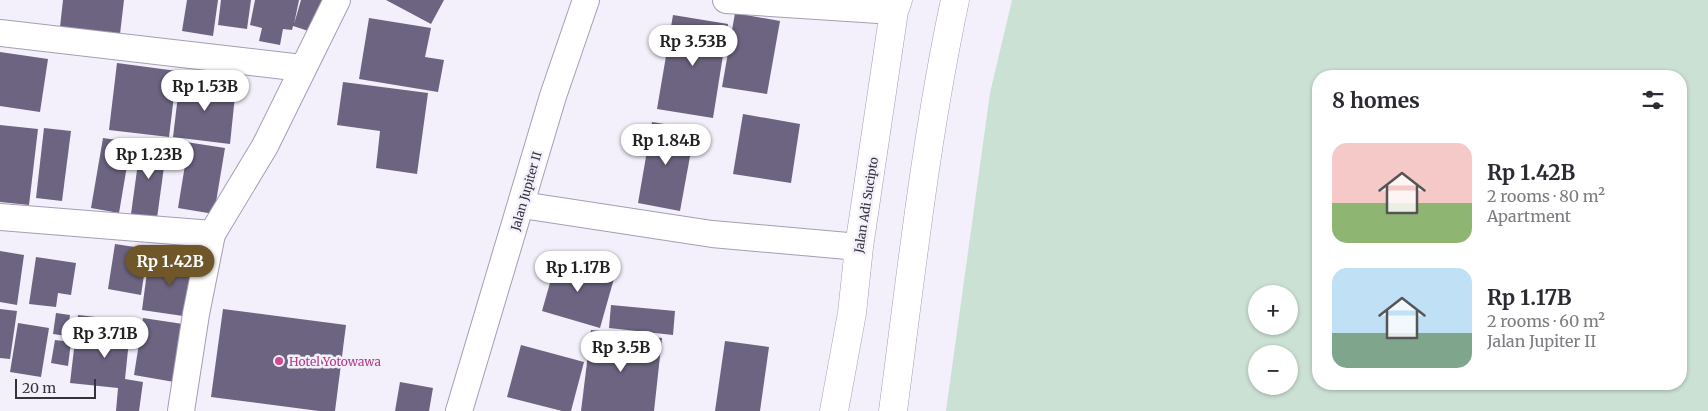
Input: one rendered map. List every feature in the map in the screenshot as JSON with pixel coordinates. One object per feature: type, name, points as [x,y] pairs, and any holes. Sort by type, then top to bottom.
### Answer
[{"type":"highway","points":[[893,411],[921,198],[945,47],[955,0]]},
{"type":"highway","name":"Jalan Adi Sucipto","points":[[834,411],[852,313],[859,247],[896,6]]},
{"type":"street","points":[[181,411],[212,234],[265,146],[302,68],[338,0]]},
{"type":"street","name":"Jalan Jupiter II","points":[[459,411],[554,96],[586,0]]},
{"type":"street","points":[[726,0],[896,6]]},
{"type":"street","points":[[0,33],[302,68]]},
{"type":"street","points":[[522,205],[712,234],[859,247]]},
{"type":"street","points":[[0,217],[212,234]]},
{"type":"green space","points":[[1012,0],[1708,0],[1708,411],[946,411],[990,93]]},
{"type":"building","points":[[63,0],[124,0],[120,34],[60,27]]},
{"type":"building","points":[[187,0],[218,0],[213,36],[182,31]]},
{"type":"building","points":[[221,0],[251,0],[247,29],[218,25]]},
{"type":"building","points":[[255,0],[299,0],[294,24],[301,0],[328,0],[318,34],[293,26],[292,30],[283,29],[280,45],[259,41],[262,28],[250,25]]},
{"type":"building","points":[[386,0],[444,0],[431,24]]},
{"type":"building","points":[[735,13],[780,21],[767,94],[722,87]]},
{"type":"building","points":[[673,15],[728,24],[713,118],[657,109]]},
{"type":"building","points":[[369,18],[431,28],[425,57],[444,60],[438,92],[359,79]]},
{"type":"building","points":[[0,52],[48,59],[40,112],[0,106]]},
{"type":"building","points":[[117,63],[177,71],[169,137],[109,130]]},
{"type":"building","points":[[180,79],[236,86],[230,144],[173,137]]},
{"type":"building","points":[[343,82],[428,93],[417,174],[376,168],[380,131],[337,125]]},
{"type":"building","points":[[743,114],[800,124],[791,183],[733,174]]},
{"type":"building","points":[[652,122],[695,129],[680,211],[638,203]]},
{"type":"building","points":[[0,125],[38,129],[29,205],[0,202]]},
{"type":"building","points":[[44,128],[71,131],[62,201],[36,198]]},
{"type":"building","points":[[103,138],[131,142],[119,213],[91,208]]},
{"type":"building","points":[[173,140],[225,148],[214,214],[178,208],[185,165],[170,162]]},
{"type":"building","points":[[141,141],[167,145],[157,218],[131,214]]},
{"type":"building","points":[[115,244],[148,249],[141,295],[108,289]]},
{"type":"building","points":[[0,251],[24,255],[17,305],[0,302]]},
{"type":"building","points":[[36,257],[76,263],[71,295],[58,293],[56,307],[29,304]]},
{"type":"building","points":[[149,257],[197,263],[190,317],[142,310]]},
{"type":"building","points":[[557,258],[615,275],[600,328],[542,311]]},
{"type":"building","points":[[611,305],[675,311],[673,335],[609,328]]},
{"type":"building","points":[[0,309],[17,311],[10,359],[0,358]]},
{"type":"building","name":"Hotel Yotowawa","points":[[223,309],[346,325],[335,411],[319,411],[211,397]]},
{"type":"building","points":[[56,313],[70,315],[67,336],[53,334]]},
{"type":"building","points":[[78,315],[131,321],[125,379],[143,382],[139,411],[116,411],[118,388],[70,383]]},
{"type":"building","points":[[143,318],[183,324],[174,382],[134,375]]},
{"type":"building","points":[[18,323],[49,328],[41,377],[10,372]]},
{"type":"building","points":[[591,330],[662,338],[654,411],[581,411]]},
{"type":"building","points":[[55,340],[71,342],[68,366],[51,363]]},
{"type":"building","points":[[725,341],[769,347],[760,411],[715,411]]},
{"type":"building","points":[[521,345],[584,362],[571,411],[562,411],[507,397]]},
{"type":"building","points":[[400,382],[433,388],[429,411],[395,411]]},
{"type":"place","name":"Hotel Yotowawa","points":[[279,361]]}]
